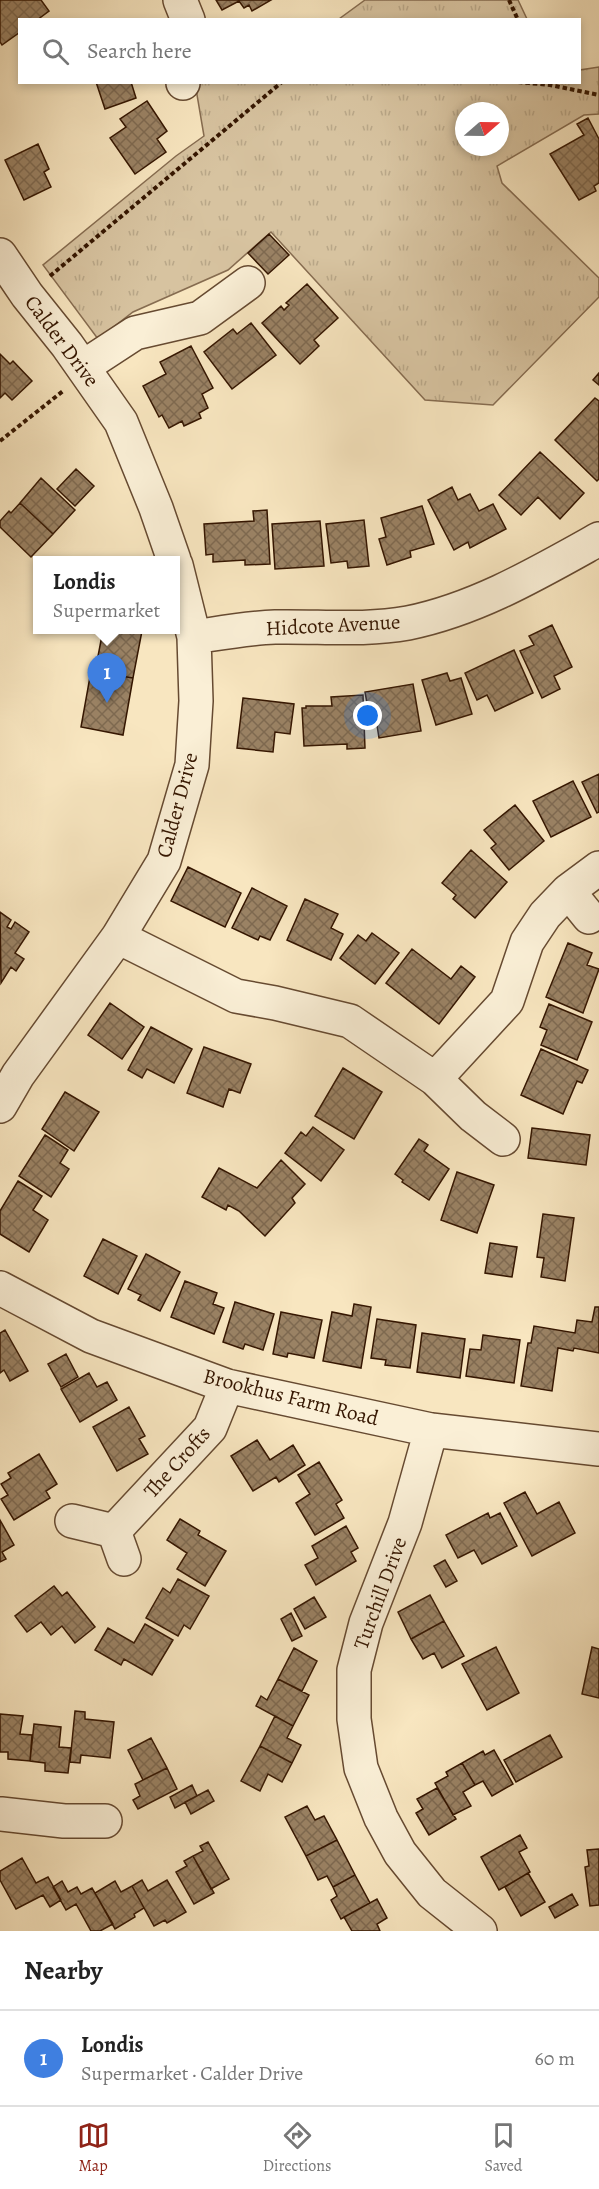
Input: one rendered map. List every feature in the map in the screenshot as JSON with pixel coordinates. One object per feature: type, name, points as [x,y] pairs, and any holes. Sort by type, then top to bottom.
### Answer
[{"type":"street","points":[[180,0],[187,18]]},
{"type":"street","name":"Calder Drive","points":[[0,255],[121,422],[156,508],[172,556]]},
{"type":"street","points":[[85,370],[135,333],[200,318],[248,283]]},
{"type":"street","name":"Hidcote Avenue","points":[[194,637],[274,627],[372,627],[407,623],[455,611],[515,585],[599,539]]},
{"type":"street","name":"Calder Drive","points":[[0,1106],[9,1073],[118,937],[164,861],[192,765],[196,701],[194,637],[180,582]]},
{"type":"street","points":[[435,1078],[507,1001],[527,942],[545,915],[568,891],[599,868]]},
{"type":"street","points":[[568,891],[590,917]]},
{"type":"street","points":[[118,937],[236,996],[350,1021],[435,1078],[473,1116],[503,1139]]},
{"type":"street","name":"Brookhus Farm Road","points":[[0,1288],[91,1336],[227,1386],[431,1430],[599,1449]]},
{"type":"street","name":"The Crofts","points":[[72,1521],[119,1545],[210,1428],[227,1386]]},
{"type":"street","name":"Turchill Drive","points":[[431,1430],[405,1523],[366,1623],[354,1670],[354,1719],[361,1768],[381,1818],[400,1853],[432,1893],[480,1931]]},
{"type":"street","points":[[0,1814],[64,1821],[105,1821]]},
{"type":"path","points":[[508,0],[517,18]]},
{"type":"path","points":[[27,295],[280,84]]},
{"type":"path","points":[[549,84],[599,95]]},
{"type":"path","points":[[0,441],[85,370]]},
{"type":"green space","points":[[365,0],[518,0],[527,18],[340,18]]},
{"type":"green space","points":[[599,67],[599,114],[584,115],[497,166],[502,183],[599,278],[599,297],[493,405],[425,400],[271,232],[228,270],[133,312],[98,339],[43,265],[176,156],[204,136],[195,84],[581,84],[581,70]]},
{"type":"building","points":[[0,0],[41,0],[49,11],[40,18],[18,18],[18,33],[2,45],[0,42]]},
{"type":"building","points":[[216,0],[271,0],[252,11],[249,5],[244,8],[239,1],[222,10]]},
{"type":"building","points":[[97,84],[132,84],[136,98],[105,109]]},
{"type":"building","points":[[147,101],[167,131],[157,139],[166,152],[135,174],[110,138],[126,127],[120,119]]},
{"type":"building","points":[[588,118],[599,139],[599,183],[594,186],[596,191],[579,200],[550,154],[584,135],[577,124]]},
{"type":"building","points":[[38,144],[49,169],[44,172],[51,187],[24,200],[5,160]]},
{"type":"building","points":[[269,234],[289,255],[268,274],[248,253]]},
{"type":"building","points":[[307,284],[338,318],[314,340],[319,346],[300,364],[262,323],[281,306],[284,310],[289,305],[286,303]]},
{"type":"building","points":[[251,323],[276,355],[232,389],[204,352],[233,329],[237,334]]},
{"type":"building","points":[[191,346],[213,388],[202,394],[208,408],[199,413],[201,418],[184,426],[182,421],[169,428],[162,415],[159,417],[143,386],[166,374],[160,362]]},
{"type":"building","points":[[0,354],[10,364],[13,361],[32,381],[12,400],[5,393],[0,398]]},
{"type":"building","points":[[599,373],[599,385],[593,380]]},
{"type":"building","points":[[595,398],[599,401],[599,479],[597,481],[555,440]]},
{"type":"building","points":[[540,452],[584,493],[560,519],[538,497],[521,515],[499,495]]},
{"type":"building","points":[[76,469],[94,486],[75,506],[57,489]]},
{"type":"building","points":[[41,478],[75,510],[53,534],[20,503]]},
{"type":"building","points":[[452,487],[458,500],[470,494],[479,511],[493,504],[506,529],[470,548],[468,542],[454,550],[428,500]]},
{"type":"building","points":[[20,503],[53,534],[31,557],[0,527],[0,521]]},
{"type":"building","points":[[422,506],[434,544],[410,551],[411,557],[387,565],[379,539],[386,537],[381,518]]},
{"type":"building","points":[[267,510],[270,564],[245,565],[245,560],[213,562],[213,554],[206,555],[204,524],[254,521],[253,511]]},
{"type":"building","points":[[364,520],[369,566],[348,568],[347,561],[331,563],[326,524]]},
{"type":"building","points":[[320,521],[324,566],[275,569],[272,524]]},
{"type":"building","points":[[552,625],[572,667],[554,676],[560,689],[542,698],[520,651],[534,645],[529,636]]},
{"type":"building","points":[[102,634],[141,634],[133,678],[95,672]]},
{"type":"building","points":[[514,650],[533,693],[495,711],[487,695],[477,700],[465,673]]},
{"type":"building","points":[[91,671],[133,678],[123,735],[81,727]]},
{"type":"building","points":[[447,673],[450,681],[461,678],[472,714],[436,725],[422,680]]},
{"type":"building","points":[[413,684],[421,731],[379,738],[376,719],[370,720],[365,692]]},
{"type":"building","points":[[363,695],[365,748],[347,749],[347,744],[304,746],[302,708],[332,706],[331,697]]},
{"type":"building","points":[[243,698],[294,704],[290,734],[275,732],[273,752],[237,748]]},
{"type":"building","points":[[599,774],[599,812],[597,813],[582,782]]},
{"type":"building","points":[[573,781],[591,817],[551,837],[533,801]]},
{"type":"building","points":[[515,805],[544,841],[509,870],[491,848],[496,844],[484,830]]},
{"type":"building","points":[[471,850],[507,882],[475,918],[453,899],[456,895],[442,883]]},
{"type":"building","points":[[188,867],[241,893],[225,927],[171,901]]},
{"type":"building","points":[[252,888],[287,906],[270,940],[260,936],[258,940],[232,928]]},
{"type":"building","points":[[305,899],[338,914],[331,928],[343,934],[331,960],[287,940]]},
{"type":"building","points":[[0,912],[11,920],[7,927],[11,929],[15,922],[29,932],[15,953],[24,959],[16,971],[11,967],[1,983]]},
{"type":"building","points":[[372,933],[399,953],[375,984],[340,958],[358,935],[366,941]]},
{"type":"building","points":[[568,943],[592,953],[587,965],[599,969],[583,1013],[546,997]]},
{"type":"building","points":[[412,949],[451,979],[461,966],[475,977],[439,1024],[386,983]]},
{"type":"building","points":[[110,1003],[144,1027],[122,1059],[88,1035]]},
{"type":"building","points":[[549,1004],[592,1022],[577,1060],[541,1045],[547,1030],[540,1027]]},
{"type":"building","points":[[151,1027],[192,1049],[174,1083],[147,1069],[142,1078],[128,1070]]},
{"type":"building","points":[[204,1047],[251,1064],[240,1093],[229,1089],[223,1107],[187,1093]]},
{"type":"building","points":[[541,1049],[588,1070],[582,1083],[577,1081],[563,1114],[521,1095]]},
{"type":"building","points":[[343,1068],[382,1092],[354,1139],[315,1116]]},
{"type":"building","points":[[65,1092],[99,1112],[74,1151],[42,1129]]},
{"type":"building","points":[[313,1127],[344,1150],[321,1181],[285,1153],[301,1132],[306,1136]]},
{"type":"building","points":[[532,1128],[590,1135],[586,1165],[528,1158]]},
{"type":"building","points":[[45,1135],[68,1150],[60,1163],[69,1169],[51,1197],[19,1176]]},
{"type":"building","points":[[419,1139],[428,1145],[424,1151],[449,1169],[429,1200],[402,1182],[403,1180],[395,1174]]},
{"type":"building","points":[[281,1160],[305,1184],[292,1198],[295,1203],[265,1236],[239,1211],[228,1205],[226,1210],[202,1197],[219,1168],[257,1188]]},
{"type":"building","points":[[457,1172],[494,1185],[477,1233],[441,1220]]},
{"type":"building","points":[[18,1181],[42,1196],[33,1210],[48,1220],[29,1252],[0,1234],[0,1211]]},
{"type":"building","points":[[543,1214],[574,1218],[565,1281],[541,1277],[544,1258],[537,1257]]},
{"type":"building","points":[[103,1239],[137,1256],[118,1294],[84,1276]]},
{"type":"building","points":[[490,1243],[517,1247],[512,1277],[485,1273]]},
{"type":"building","points":[[146,1254],[180,1272],[160,1311],[138,1300],[141,1295],[128,1289]]},
{"type":"building","points":[[185,1281],[217,1293],[213,1304],[224,1308],[214,1334],[171,1317]]},
{"type":"building","points":[[235,1302],[274,1314],[263,1350],[245,1344],[243,1349],[223,1342]]},
{"type":"building","points":[[354,1304],[371,1307],[361,1368],[323,1361],[332,1312],[352,1316]]},
{"type":"building","points":[[595,1307],[599,1307],[599,1353],[574,1348],[573,1351],[558,1348],[552,1391],[521,1386],[528,1343],[531,1343],[534,1326],[575,1333],[577,1320],[592,1322]]},
{"type":"building","points":[[281,1312],[322,1320],[314,1358],[288,1353],[287,1357],[273,1354]]},
{"type":"building","points":[[377,1319],[416,1325],[410,1368],[385,1365],[386,1360],[371,1358]]},
{"type":"building","points":[[5,1330],[28,1371],[10,1381],[4,1370],[0,1373],[0,1333]]},
{"type":"building","points":[[422,1333],[465,1339],[460,1378],[417,1372]]},
{"type":"building","points":[[483,1335],[520,1340],[514,1383],[466,1376],[470,1349],[481,1350]]},
{"type":"building","points":[[66,1354],[78,1377],[61,1387],[48,1364]]},
{"type":"building","points":[[89,1373],[97,1387],[107,1382],[117,1400],[80,1422],[61,1389]]},
{"type":"building","points":[[129,1407],[145,1436],[139,1439],[148,1454],[117,1471],[93,1427]]},
{"type":"building","points":[[257,1440],[270,1460],[293,1445],[305,1465],[279,1482],[276,1477],[253,1491],[231,1456]]},
{"type":"building","points":[[39,1454],[57,1484],[46,1491],[50,1498],[14,1520],[1,1499],[8,1495],[1,1484],[11,1478],[8,1473]]},
{"type":"building","points":[[319,1462],[342,1500],[336,1504],[344,1518],[315,1535],[296,1503],[310,1494],[298,1475]]},
{"type":"building","points":[[525,1492],[537,1514],[559,1502],[575,1533],[532,1556],[504,1503]]},
{"type":"building","points":[[488,1513],[490,1518],[500,1513],[517,1546],[482,1564],[474,1550],[458,1558],[446,1535]]},
{"type":"building","points":[[180,1519],[200,1531],[198,1535],[226,1551],[205,1586],[177,1569],[187,1553],[167,1540]]},
{"type":"building","points":[[0,1520],[14,1545],[2,1552],[6,1559],[0,1562]]},
{"type":"building","points":[[346,1526],[358,1548],[351,1552],[356,1561],[316,1585],[305,1565],[318,1558],[312,1546]]},
{"type":"building","points":[[445,1560],[457,1581],[446,1587],[434,1566]]},
{"type":"building","points":[[178,1579],[209,1596],[190,1629],[184,1625],[178,1636],[146,1618],[163,1588],[170,1593]]},
{"type":"building","points":[[54,1586],[62,1596],[67,1592],[95,1627],[75,1643],[62,1626],[51,1635],[41,1622],[27,1632],[15,1616]]},
{"type":"building","points":[[430,1595],[444,1621],[411,1639],[398,1612]]},
{"type":"building","points":[[314,1597],[326,1617],[305,1629],[294,1609]]},
{"type":"building","points":[[291,1613],[302,1636],[292,1641],[281,1619]]},
{"type":"building","points":[[444,1621],[464,1656],[442,1668],[434,1653],[423,1659],[411,1639]]},
{"type":"building","points":[[145,1624],[173,1640],[152,1675],[124,1659],[121,1665],[95,1650],[108,1628],[134,1643]]},
{"type":"building","points":[[496,1647],[519,1693],[487,1710],[462,1664]]},
{"type":"building","points":[[592,1647],[599,1649],[599,1698],[582,1694]]},
{"type":"building","points":[[294,1648],[317,1661],[302,1691],[278,1679]]},
{"type":"building","points":[[278,1679],[309,1695],[293,1726],[256,1706],[261,1696],[267,1700]]},
{"type":"building","points":[[75,1711],[85,1712],[85,1719],[114,1722],[110,1758],[81,1755],[80,1763],[70,1762]]},
{"type":"building","points":[[0,1714],[23,1716],[20,1734],[32,1735],[30,1761],[8,1759],[8,1752],[0,1752]]},
{"type":"building","points":[[275,1716],[293,1726],[287,1738],[301,1745],[292,1763],[260,1746]]},
{"type":"building","points":[[34,1724],[61,1727],[59,1747],[71,1748],[68,1773],[45,1771],[45,1763],[30,1761]]},
{"type":"building","points":[[550,1735],[562,1757],[516,1782],[504,1760]]},
{"type":"building","points":[[151,1738],[167,1768],[143,1780],[128,1750]]},
{"type":"building","points":[[260,1746],[292,1763],[282,1782],[268,1774],[260,1791],[241,1781]]},
{"type":"building","points":[[494,1750],[513,1784],[492,1796],[483,1781],[475,1785],[462,1763],[483,1751],[485,1755]]},
{"type":"building","points":[[462,1763],[475,1785],[463,1792],[471,1806],[453,1815],[435,1783],[448,1776],[446,1772]]},
{"type":"building","points":[[167,1768],[177,1789],[138,1809],[133,1800],[140,1796],[135,1784]]},
{"type":"building","points":[[192,1785],[197,1796],[175,1808],[170,1797]]},
{"type":"building","points":[[437,1788],[456,1819],[429,1835],[416,1813],[423,1809],[417,1799]]},
{"type":"building","points":[[208,1790],[214,1801],[191,1814],[185,1802]]},
{"type":"building","points":[[307,1806],[315,1820],[324,1816],[337,1840],[306,1856],[285,1817]]},
{"type":"building","points":[[520,1835],[527,1848],[519,1852],[530,1872],[499,1890],[481,1857]]},
{"type":"building","points":[[337,1840],[355,1875],[333,1887],[327,1876],[318,1880],[306,1856]]},
{"type":"building","points":[[208,1842],[229,1879],[211,1889],[193,1856],[203,1851],[200,1846]]},
{"type":"building","points":[[599,1849],[599,1905],[590,1906],[585,1867],[589,1866],[587,1850]]},
{"type":"building","points":[[193,1856],[214,1893],[194,1904],[176,1872],[187,1866],[184,1861]]},
{"type":"building","points":[[22,1858],[36,1883],[48,1877],[61,1900],[50,1907],[43,1895],[16,1909],[0,1880],[0,1871]]},
{"type":"building","points":[[528,1873],[545,1902],[521,1916],[505,1887]]},
{"type":"building","points":[[355,1875],[370,1903],[341,1919],[331,1900],[337,1896],[333,1887]]},
{"type":"building","points":[[142,1880],[148,1891],[167,1880],[186,1912],[167,1923],[165,1920],[154,1926],[132,1886]]},
{"type":"building","points":[[62,1881],[68,1892],[77,1887],[81,1894],[92,1888],[113,1924],[100,1931],[91,1931],[76,1904],[66,1910],[53,1887]]},
{"type":"building","points":[[115,1881],[121,1892],[132,1886],[144,1908],[134,1914],[135,1917],[115,1929],[95,1893]]},
{"type":"building","points":[[572,1894],[578,1905],[555,1918],[549,1907]]},
{"type":"building","points":[[377,1899],[387,1918],[377,1924],[380,1931],[352,1931],[344,1917]]},
{"type":"place","name":"Londis","points":[[107,703]]}]
